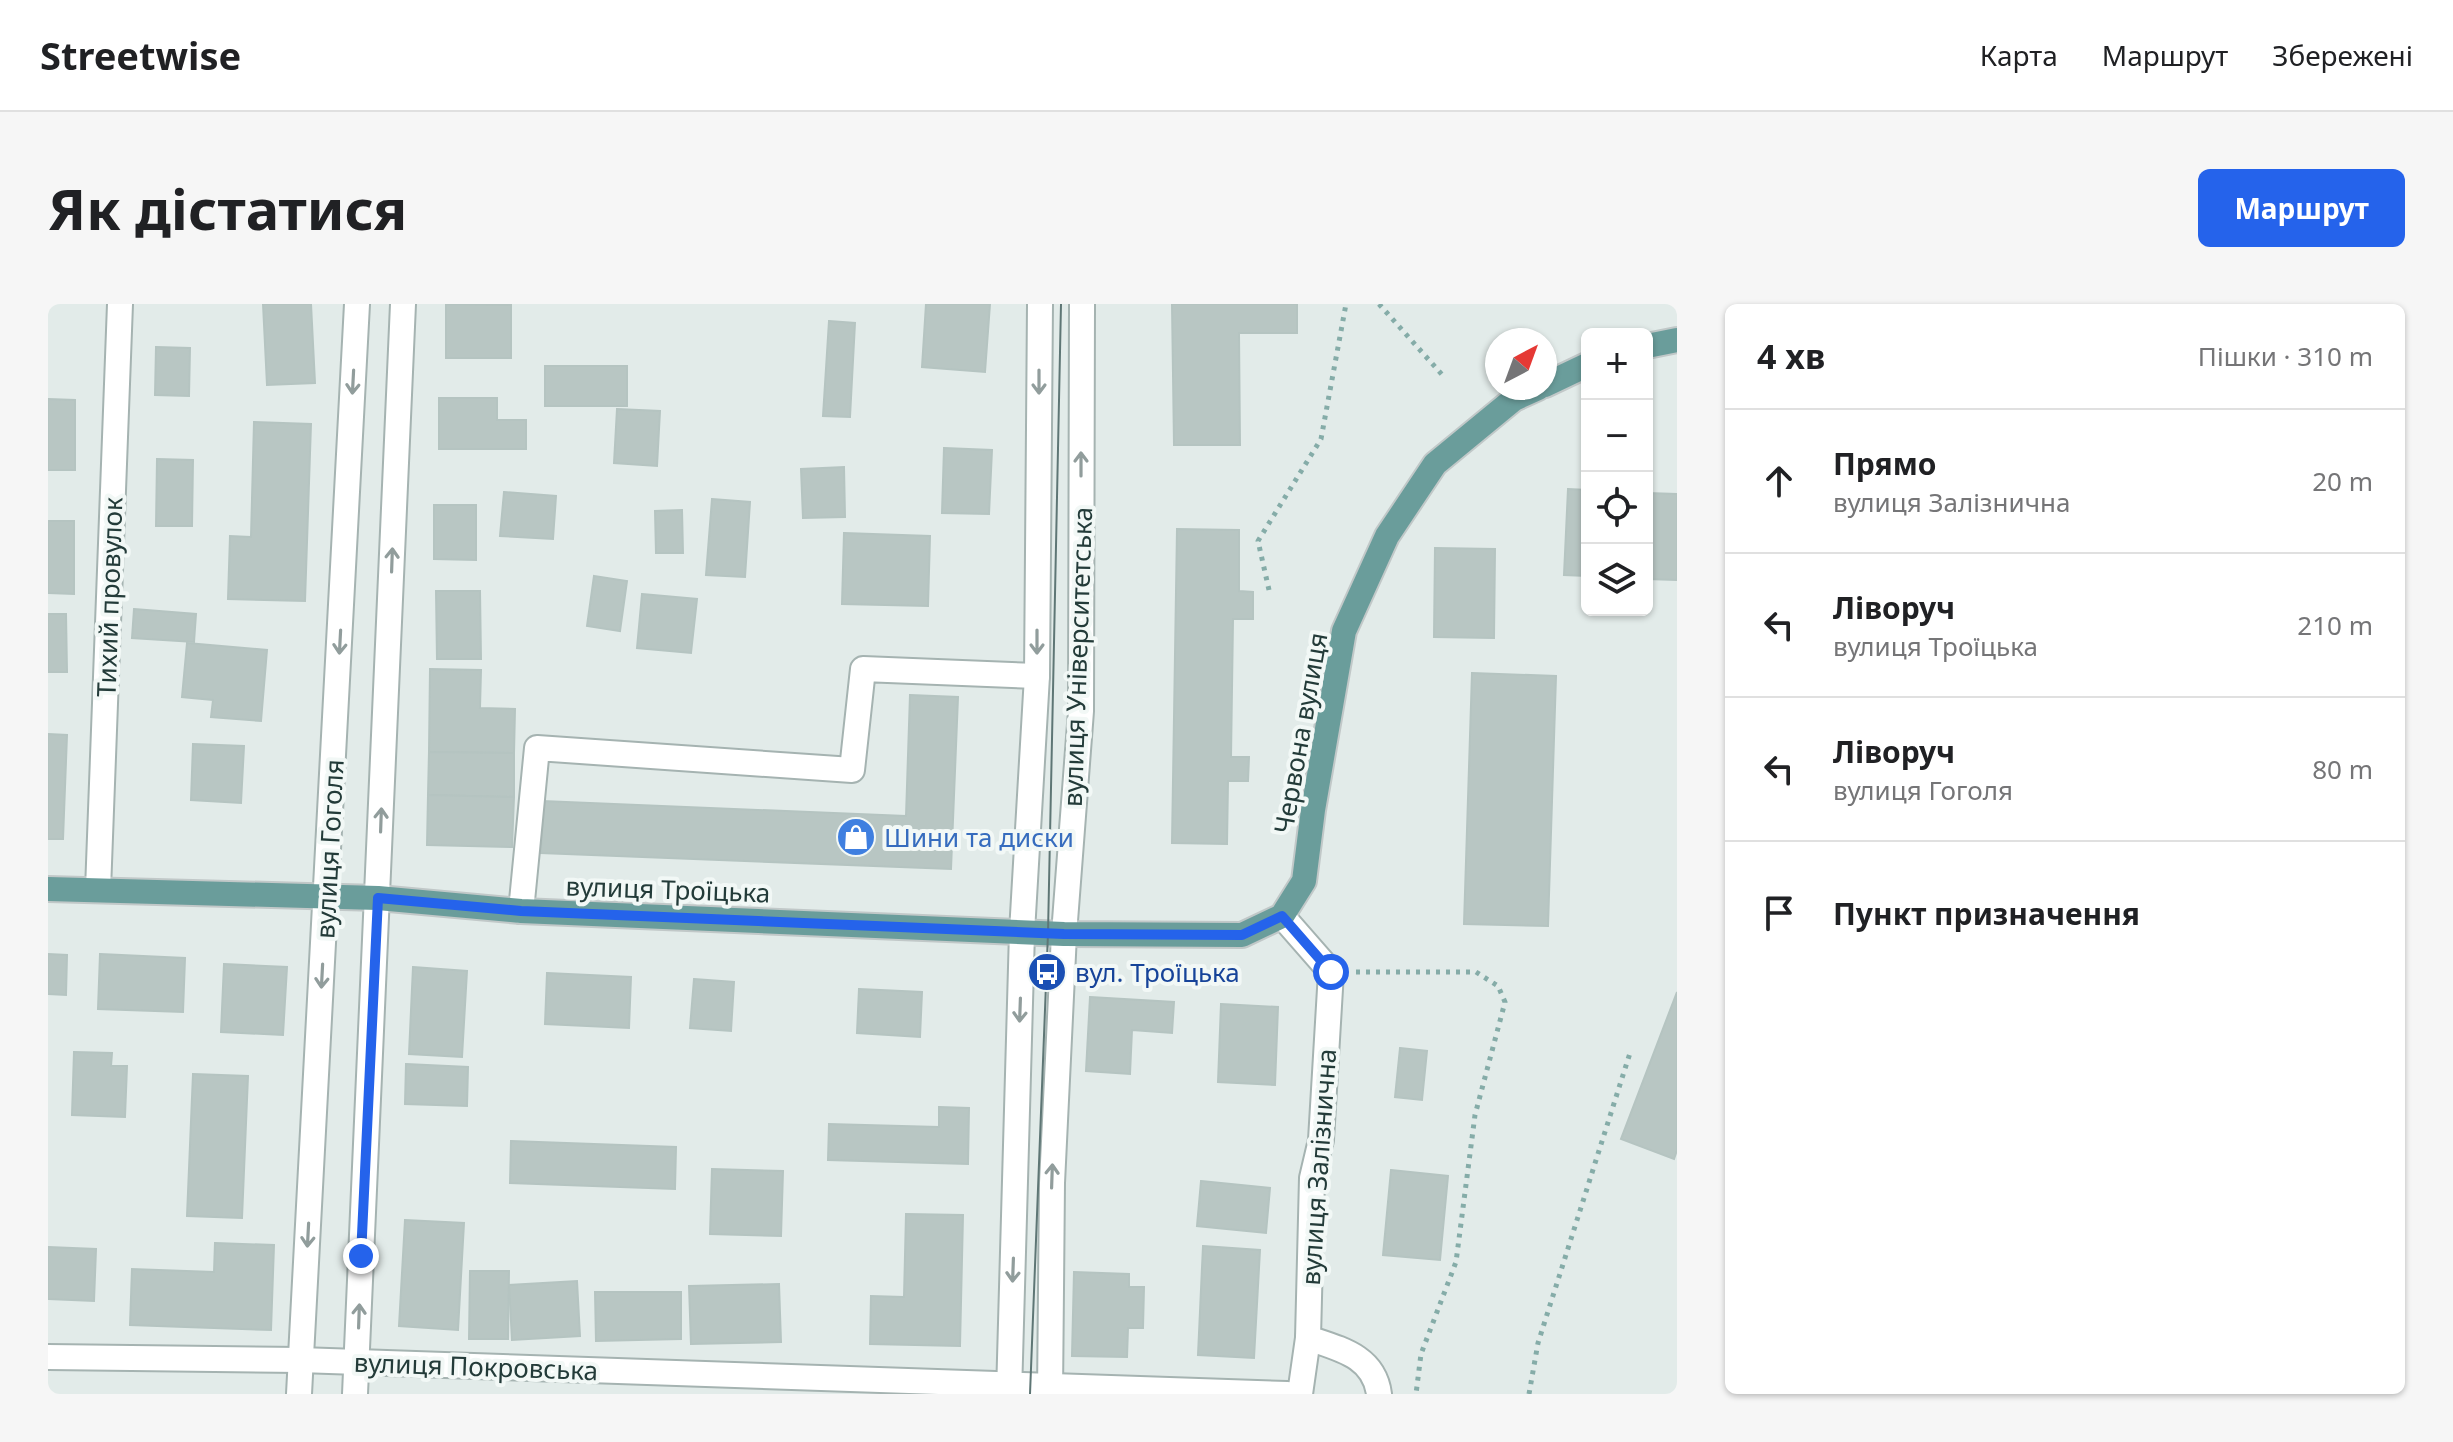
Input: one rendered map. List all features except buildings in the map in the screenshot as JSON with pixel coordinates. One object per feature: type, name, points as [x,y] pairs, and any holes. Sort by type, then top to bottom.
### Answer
[{"type":"main road","points":[[1653,345],[1677,340]]},
{"type":"main road","points":[[1557,379],[1581,368]]},
{"type":"main road","name":"Червона вулиця","points":[[1282,916],[1304,881],[1344,631],[1387,536],[1435,464],[1513,400]]},
{"type":"main road","name":"вулиця Троїцька","points":[[48,889],[378,898],[521,911],[1064,934],[1242,935],[1282,916]]},
{"type":"street","name":"Тихий провулок","points":[[98,890],[120,304]]},
{"type":"street","name":"вулиця Гоголя","points":[[299,1394],[357,304]]},
{"type":"street","name":"вулиця Гоголя","points":[[355,1394],[403,304]]},
{"type":"street","name":"вулиця Університетська","points":[[1009,1390],[1022,932],[1037,676],[1040,304]]},
{"type":"street","name":"вулиця Університетська","points":[[1050,1389],[1052,1183],[1064,934],[1081,711],[1082,304]]},
{"type":"street","points":[[521,911],[537,748],[852,770],[863,669],[1037,676]]},
{"type":"street","points":[[1282,916],[1331,972]]},
{"type":"street","name":"вулиця Залізнична","points":[[1308,1338],[1312,1178],[1321,1140],[1331,972]]},
{"type":"street","points":[[1300,1394],[1308,1338],[1359,1358],[1377,1381],[1379,1394]]},
{"type":"street","name":"вулиця Покровська","points":[[48,1357],[300,1360],[1009,1390],[1287,1394]]},
{"type":"path","points":[[1269,590],[1258,541],[1321,439],[1346,304]]},
{"type":"path","points":[[1379,304],[1445,378]]},
{"type":"path","points":[[1331,972],[1476,972],[1498,986],[1505,1002],[1475,1115],[1456,1262],[1421,1354],[1416,1394]]},
{"type":"path","points":[[1529,1394],[1538,1343],[1630,1053]]},
{"type":"tram line","points":[[1030,1394],[1048,933],[1061,304]]},
{"type":"place","name":"Шини та диски","points":[[856,837]]},
{"type":"place","name":"вул. Троїцька","points":[[1047,972]]},
{"type":"route","points":[[361,1256],[378,898],[521,911],[1064,934],[1242,935],[1282,916],[1331,972]]}]
